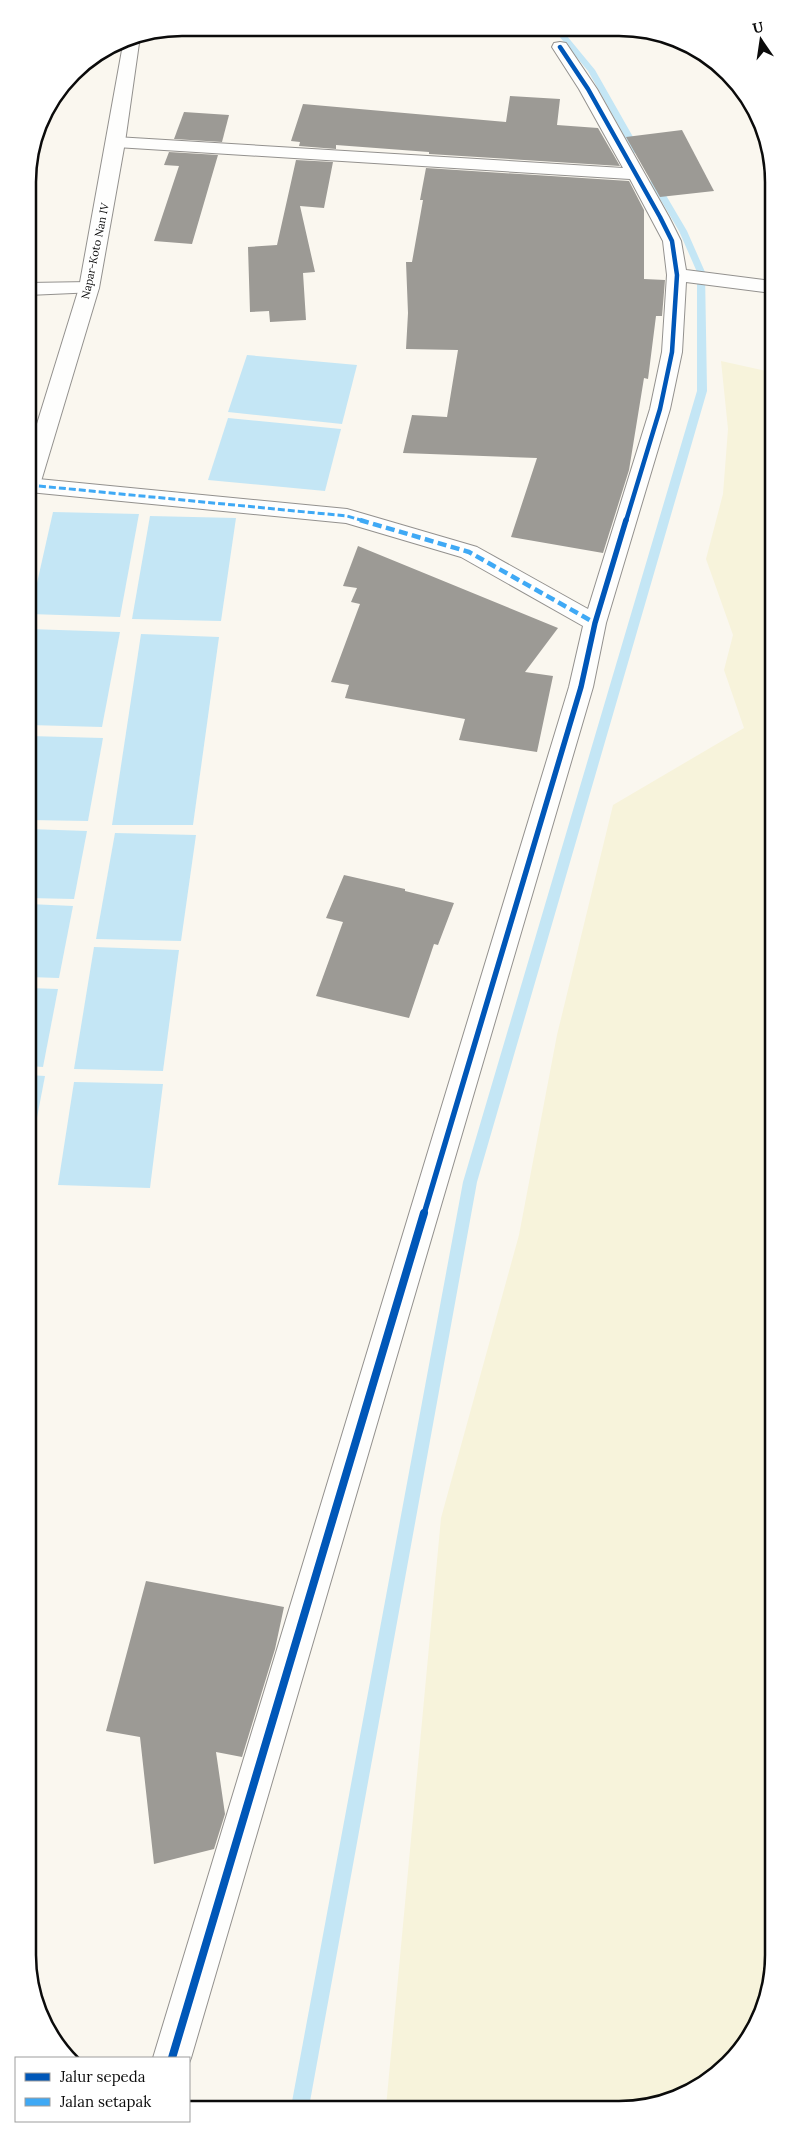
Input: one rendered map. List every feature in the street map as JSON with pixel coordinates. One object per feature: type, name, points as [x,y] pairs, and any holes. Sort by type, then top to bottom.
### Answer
[{"type":"street","name":"Napar-Koto Nan IV","points":[[37,461],[89,288],[132,45]]},
{"type":"street","points":[[172,2057],[578,696],[595,623],[660,409],[672,352],[682,276],[672,241],[588,89],[560,47]]},
{"type":"street","points":[[116,142],[636,174]]},
{"type":"street","points":[[682,276],[765,286]]},
{"type":"street","points":[[37,289],[89,288]]},
{"type":"street","points":[[37,488],[347,516],[469,552],[595,623]]},
{"type":"shaded area","points":[[721,361],[765,371],[764,1974],[754,2011],[729,2051],[708,2071],[675,2090],[647,2098],[619,2101],[387,2101],[441,1518],[519,1235],[557,1035],[613,805],[744,728],[724,670],[733,635],[706,559],[723,494],[728,429]]},
{"type":"water","points":[[247,355],[357,365],[342,424],[228,412]]},
{"type":"water","points":[[228,418],[341,429],[325,491],[208,480]]},
{"type":"water","points":[[53,512],[139,514],[120,617],[37,614],[37,584]]},
{"type":"water","points":[[150,516],[236,518],[221,621],[132,619]]},
{"type":"water","points":[[37,629],[120,632],[102,727],[37,725]]},
{"type":"water","points":[[141,634],[219,637],[193,825],[112,825]]},
{"type":"water","points":[[37,736],[103,738],[88,821],[37,820]]},
{"type":"water","points":[[37,829],[87,831],[74,899],[37,898]]},
{"type":"water","points":[[115,833],[196,835],[181,941],[96,939]]},
{"type":"water","points":[[37,904],[73,906],[59,978],[37,977]]},
{"type":"water","points":[[94,947],[179,950],[163,1071],[74,1069]]},
{"type":"water","points":[[37,988],[58,989],[43,1067],[36,1067]]},
{"type":"water","points":[[36,1075],[45,1076],[36,1120]]},
{"type":"water","points":[[74,1082],[163,1084],[150,1188],[58,1185]]},
{"type":"building","points":[[510,96],[560,99],[557,125],[598,128],[620,166],[429,154],[429,152],[336,145],[336,149],[299,146],[300,142],[291,141],[303,104],[506,122]]},
{"type":"building","points":[[184,112],[229,115],[222,142],[174,139]]},
{"type":"building","points":[[682,130],[714,191],[660,197],[626,137]]},
{"type":"building","points":[[169,152],[218,155],[192,244],[154,241],[179,166],[164,165]]},
{"type":"building","points":[[296,160],[333,162],[324,208],[300,206],[315,272],[303,273],[306,320],[270,322],[269,311],[250,312],[248,247],[277,245]]},
{"type":"building","points":[[426,168],[629,181],[644,210],[644,279],[665,280],[662,316],[656,316],[648,379],[644,378],[629,470],[603,553],[511,537],[537,458],[403,453],[412,415],[447,417],[458,350],[406,349],[408,313],[406,262],[412,262],[423,200],[420,200]]},
{"type":"building","points":[[358,546],[558,628],[525,672],[553,676],[537,752],[459,740],[465,719],[345,698],[349,685],[331,682],[360,604],[351,602],[357,588],[343,586]]},
{"type":"building","points":[[344,875],[454,903],[438,945],[434,944],[409,1018],[316,996],[343,922],[326,918]]},
{"type":"building","points":[[146,1581],[284,1607],[275,1649],[242,1757],[216,1752],[225,1814],[214,1849],[154,1864],[140,1737],[106,1731]]},
{"type":"waterway","points":[[563,36],[591,70],[637,151]]},
{"type":"waterway","points":[[301,2101],[470,1182],[702,391],[701,272],[683,231],[654,182]]},
{"type":"marked path","points":[[37,486],[347,516],[469,552],[595,623]]},
{"type":"cycle path","points":[[172,2057],[581,687],[595,623],[660,409],[672,352],[677,275],[672,241],[588,89],[560,47]]}]
